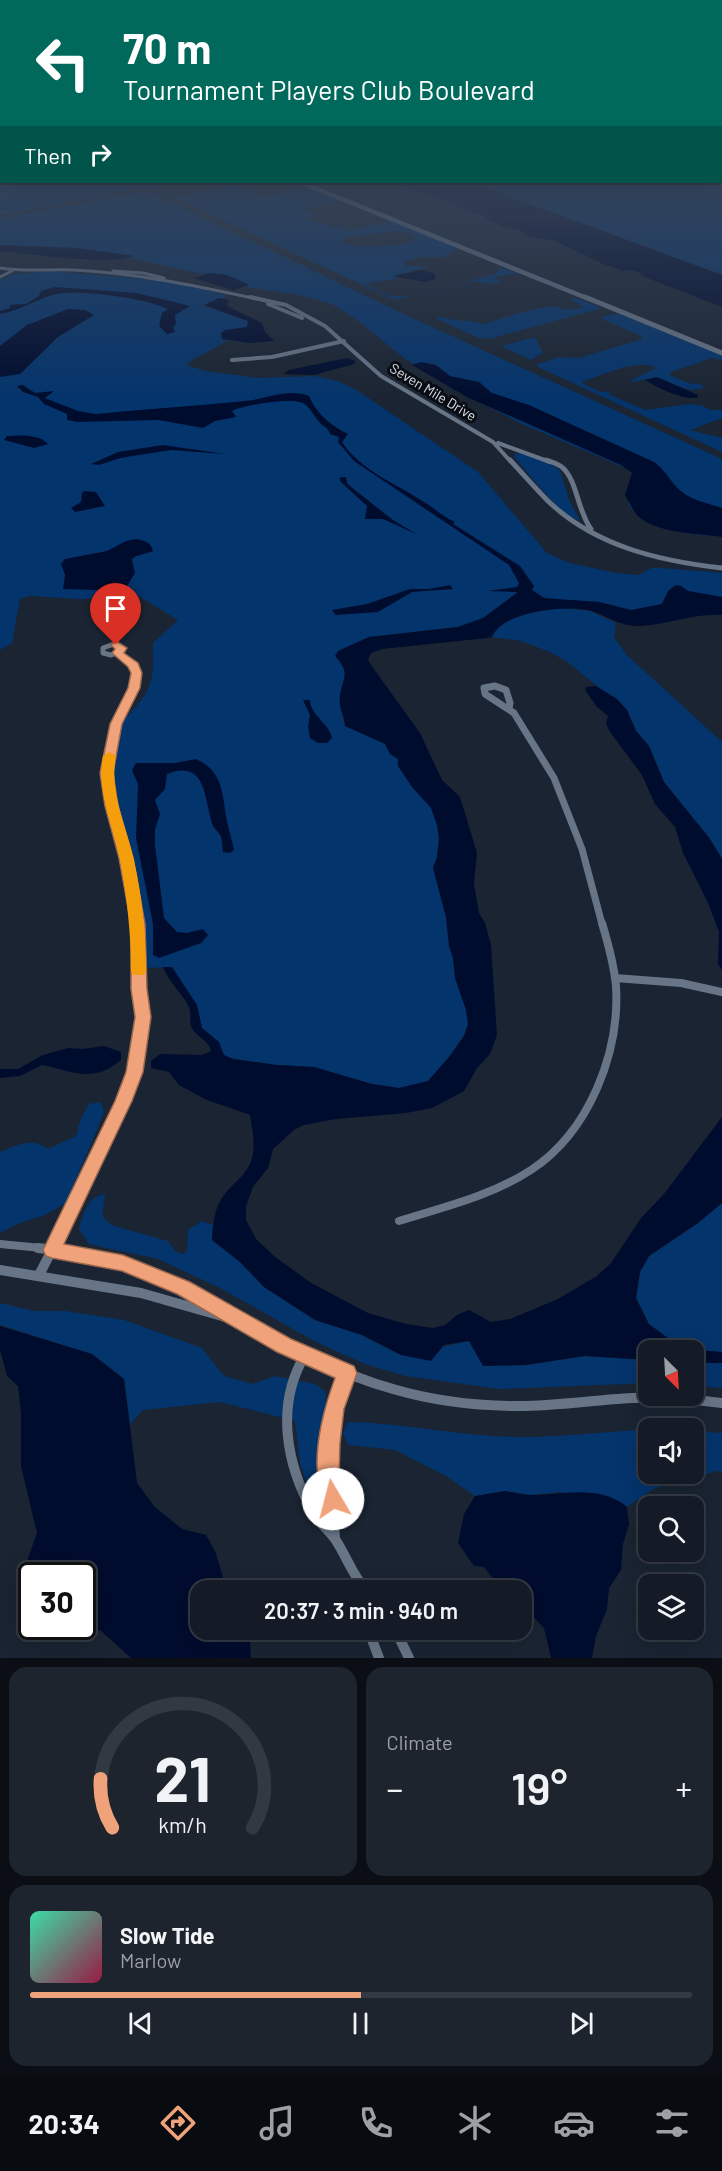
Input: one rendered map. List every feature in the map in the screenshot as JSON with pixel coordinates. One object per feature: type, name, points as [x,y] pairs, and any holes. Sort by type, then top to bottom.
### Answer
[{"type":"street","points":[[459,246],[722,353]]},
{"type":"street","name":"Seven Mile Drive","points":[[0,268],[12,271],[58,269],[98,272],[172,281],[260,301],[279,310],[312,319],[326,326],[381,376],[503,450],[554,507],[577,524],[597,535],[652,557],[722,568]]},
{"type":"street","points":[[0,277],[12,271]]},
{"type":"street","points":[[232,360],[272,357],[344,341]]},
{"type":"street","name":"Seven Mile Drive","points":[[488,439],[562,466],[567,472],[581,517],[597,535]]},
{"type":"street","points":[[39,1275],[124,1101],[135,1072],[143,1017],[139,989],[138,924],[126,858],[111,806],[106,773],[116,724],[134,688],[136,673],[134,665],[118,653]]},
{"type":"street","points":[[399,1221],[485,1193],[532,1171],[568,1138],[589,1108],[602,1076],[615,1004],[615,978],[590,874],[574,821],[547,765],[509,708]]},
{"type":"street","points":[[615,978],[681,983],[722,992]]},
{"type":"street","points":[[0,1244],[52,1250],[123,1263],[184,1288],[305,1356],[391,1388],[460,1403],[537,1405],[634,1398],[672,1398],[722,1403]]},
{"type":"street","points":[[0,1270],[141,1293],[241,1322]]},
{"type":"street","points":[[305,1356],[296,1368],[289,1384],[288,1430],[292,1454],[300,1483],[315,1516],[334,1538],[356,1580]]},
{"type":"street","points":[[334,1538],[336,1521],[328,1459],[334,1409],[346,1373]]},
{"type":"street","points":[[372,1640],[379,1658]]},
{"type":"street","points":[[400,1640],[408,1658]]},
{"type":"shaded area","points":[[0,246],[262,246],[395,310],[722,459],[722,537],[683,533],[658,527],[647,521],[628,504],[634,476],[626,468],[522,424],[462,393],[404,358],[357,320],[332,304],[299,295],[246,287],[249,285],[227,275],[202,274],[131,258],[107,260],[0,251]]},
{"type":"shaded area","points":[[0,246],[36,246],[79,248],[134,256],[123,259],[89,260],[0,251]]},
{"type":"shaded area","points":[[279,246],[459,248],[444,257],[420,257],[405,261],[406,266],[428,267],[393,276],[399,279],[365,283],[391,296],[417,295],[395,300]]},
{"type":"shaded area","points":[[566,246],[644,246],[722,275],[722,307],[632,270],[623,271]]},
{"type":"shaded area","points":[[644,246],[722,246],[722,275]]},
{"type":"shaded area","points":[[499,267],[520,273],[493,277],[501,282],[488,284],[474,281],[451,286],[495,274]]},
{"type":"shaded area","points":[[421,270],[434,273],[436,279],[425,282],[393,276]]},
{"type":"shaded area","points":[[50,271],[171,281],[225,295],[224,298],[214,300],[205,306],[248,321],[247,327],[222,339],[228,340],[186,365],[206,371],[258,378],[315,376],[338,381],[355,389],[478,472],[547,553],[570,563],[616,573],[639,575],[651,568],[662,568],[722,573],[722,597],[688,591],[676,585],[668,591],[663,604],[631,610],[599,602],[563,601],[544,598],[539,594],[518,592],[483,618],[458,627],[369,637],[338,651],[336,656],[343,664],[346,673],[340,706],[345,726],[372,736],[385,745],[398,759],[399,766],[412,787],[432,808],[437,825],[439,839],[433,868],[446,917],[455,978],[466,1010],[468,1024],[464,1035],[449,1057],[428,1081],[399,1088],[372,1084],[314,1067],[277,1065],[229,1058],[224,1055],[216,1040],[202,1028],[197,1005],[172,967],[147,968],[114,810],[108,751],[112,730],[138,704],[148,689],[153,664],[153,643],[178,620],[140,597],[80,599],[30,596],[20,599],[12,643],[0,650],[0,280],[14,274]]},
{"type":"shaded area","points":[[209,273],[227,275],[249,285],[233,290],[194,278]]},
{"type":"shaded area","points":[[55,287],[137,293],[190,306],[175,315],[176,324],[173,327],[175,332],[167,334],[159,326],[162,313],[168,309],[144,301],[110,295],[63,293],[0,314],[0,311],[10,308],[10,305],[26,304],[39,296],[41,291]]},
{"type":"shaded area","points":[[572,297],[600,307],[489,339],[479,338],[435,318],[443,317],[483,324],[540,308],[553,307],[572,310],[584,307],[572,300]]},
{"type":"shaded area","points":[[219,298],[229,300],[227,306],[262,323],[265,332],[274,341],[250,343],[222,339],[221,333],[225,330],[247,327],[248,321],[204,305]]},
{"type":"shaded area","points":[[68,309],[85,310],[94,315],[58,337],[20,374],[0,377],[0,346],[27,325]]},
{"type":"shaded area","points":[[620,314],[722,355],[722,360],[712,358],[671,372],[670,375],[688,383],[703,385],[703,388],[692,390],[657,377],[630,381],[656,368],[649,365],[630,366],[583,381],[583,384],[601,392],[612,391],[608,394],[645,410],[689,404],[711,410],[722,410],[722,418],[690,430],[722,438],[722,452],[538,367],[537,364],[560,357],[579,358],[642,339],[641,336],[600,318]]},
{"type":"shaded area","points":[[535,337],[543,353],[531,360],[501,346]]},
{"type":"shaded area","points":[[347,358],[356,361],[354,364],[314,375],[283,374],[289,370]]},
{"type":"shaded area","points":[[421,362],[436,365],[450,376],[479,382],[492,393],[529,405],[654,462],[686,494],[722,508],[722,537],[667,530],[646,522],[636,514],[625,495],[632,473],[621,465],[467,397],[412,365]]},
{"type":"shaded area","points":[[657,377],[698,395],[697,398],[677,395],[645,380]]},
{"type":"shaded area","points":[[23,385],[35,393],[54,391],[45,398],[78,411],[96,414],[245,401],[293,393],[309,396],[325,418],[348,434],[342,442],[359,461],[520,566],[534,586],[532,590],[544,598],[599,602],[631,610],[662,604],[668,591],[676,585],[688,591],[722,597],[722,615],[632,626],[588,610],[550,609],[508,621],[498,628],[492,637],[382,649],[371,653],[368,660],[420,733],[442,780],[460,797],[477,853],[474,884],[479,913],[485,923],[491,945],[497,1035],[490,1054],[477,1068],[464,1091],[432,1108],[406,1113],[336,1119],[304,1125],[294,1130],[273,1149],[268,1168],[253,1187],[246,1206],[246,1220],[256,1239],[274,1256],[311,1283],[368,1313],[406,1324],[433,1328],[445,1325],[457,1315],[469,1310],[491,1322],[510,1319],[558,1299],[597,1276],[611,1263],[641,1218],[664,1194],[722,1117],[722,1203],[698,1223],[649,1256],[640,1272],[636,1298],[649,1324],[671,1340],[638,1340],[638,1359],[585,1356],[526,1365],[483,1366],[469,1341],[444,1345],[431,1361],[401,1355],[362,1335],[315,1320],[264,1287],[240,1262],[212,1240],[218,1205],[244,1173],[252,1158],[254,1142],[250,1115],[207,1100],[179,1085],[169,1072],[151,1068],[151,1061],[160,1054],[202,1055],[211,1051],[206,1042],[193,1030],[189,1007],[163,967],[172,967],[197,1005],[202,1028],[219,1042],[224,1055],[233,1059],[314,1067],[372,1084],[399,1088],[428,1081],[464,1036],[468,1024],[466,1010],[455,978],[446,917],[433,868],[439,839],[437,825],[431,808],[412,787],[398,766],[398,759],[390,754],[385,744],[345,726],[340,697],[345,675],[341,663],[335,656],[338,651],[369,637],[458,627],[483,618],[518,592],[488,591],[517,587],[519,583],[509,565],[354,461],[338,442],[339,437],[330,434],[303,403],[278,401],[246,406],[232,411],[236,417],[215,421],[203,428],[159,420],[77,422],[67,420],[67,414],[44,404],[38,397],[23,392],[17,386]]},
{"type":"shaded area","points":[[7,436],[35,437],[48,444],[34,448],[4,440]]},
{"type":"shaded area","points":[[163,445],[225,454],[171,450],[120,458],[99,465],[91,464],[118,452]]},
{"type":"shaded area","points":[[523,453],[560,470],[569,500],[580,520],[573,518],[555,504],[514,457],[515,454]]},
{"type":"shaded area","points":[[346,477],[351,487],[393,520],[416,534],[383,519],[365,519],[367,506],[341,482],[339,478]]},
{"type":"shaded area","points":[[84,491],[96,492],[105,506],[75,512],[71,508],[81,502]]},
{"type":"shaded area","points":[[136,539],[147,542],[153,551],[134,557],[132,560],[135,573],[127,586],[97,590],[63,589],[65,575],[61,564],[65,559],[107,551],[126,541]]},
{"type":"shaded area","points":[[450,585],[453,589],[412,592],[378,612],[336,615],[332,610],[367,604],[410,589],[429,589]]},
{"type":"shaded area","points":[[562,608],[590,611],[616,623],[614,637],[627,655],[722,742],[722,859],[710,839],[664,782],[649,746],[636,731],[627,710],[617,699],[603,691],[569,663],[550,652],[521,641],[492,637],[496,630],[512,619]]},
{"type":"shaded area","points":[[596,686],[617,699],[627,710],[636,731],[649,746],[664,782],[710,839],[722,859],[722,970],[718,964],[719,932],[708,903],[683,853],[675,827],[655,804],[642,775],[610,732],[606,724],[608,716],[597,707],[585,690],[586,687]]},
{"type":"shaded area","points":[[303,700],[310,700],[313,710],[330,733],[332,738],[327,743],[318,743],[310,738],[308,726],[310,715]]},
{"type":"shaded area","points":[[196,759],[205,764],[217,778],[223,794],[234,850],[230,853],[223,852],[221,838],[213,826],[202,785],[197,777],[190,772],[180,771],[167,774],[165,789],[155,800],[160,814],[155,830],[155,845],[164,918],[177,932],[187,933],[203,929],[208,935],[201,943],[159,958],[153,955],[153,924],[136,838],[138,784],[132,770],[136,763],[175,763]]},
{"type":"shaded area","points":[[104,1046],[121,1052],[121,1060],[101,1072],[82,1074],[42,1065],[20,1076],[0,1078],[0,1069],[18,1069],[43,1055],[68,1048],[83,1049]]},
{"type":"shaded area","points":[[101,1102],[104,1111],[66,1203],[45,1215],[17,1224],[0,1233],[0,1152],[30,1143],[42,1145],[48,1149],[76,1136],[81,1118],[89,1104]]},
{"type":"shaded area","points":[[105,1194],[102,1216],[111,1225],[168,1241],[175,1251],[183,1254],[187,1251],[188,1230],[202,1221],[213,1225],[212,1240],[240,1262],[264,1287],[315,1320],[362,1335],[401,1355],[469,1341],[484,1366],[526,1365],[585,1356],[638,1359],[638,1383],[499,1389],[405,1376],[365,1364],[316,1342],[222,1289],[158,1259],[89,1244],[79,1229],[90,1202]]},
{"type":"shaded area","points":[[722,1203],[722,1352],[704,1351],[704,1340],[669,1339],[649,1325],[636,1298],[640,1272],[649,1256],[698,1223]]},
{"type":"shaded area","points":[[0,1303],[34,1311],[65,1311],[124,1320],[202,1348],[224,1376],[252,1384],[275,1376],[315,1384],[326,1392],[322,1477],[319,1491],[308,1487],[300,1462],[295,1421],[220,1402],[143,1410],[130,1424],[124,1379],[92,1354],[0,1325]]},
{"type":"shaded area","points":[[0,1326],[92,1354],[124,1379],[137,1483],[155,1507],[182,1529],[206,1535],[215,1551],[224,1580],[190,1580],[190,1640],[250,1640],[251,1658],[131,1658],[100,1630],[96,1630],[96,1562],[27,1562],[37,1533],[21,1466],[21,1413],[18,1386],[7,1376],[0,1350]]},
{"type":"shaded area","points":[[704,1351],[722,1352],[722,1363],[704,1363]]},
{"type":"shaded area","points":[[704,1363],[722,1363],[722,1388],[704,1387]]},
{"type":"shaded area","points":[[348,1422],[514,1437],[638,1431],[638,1484],[670,1484],[655,1488],[643,1496],[638,1496],[638,1500],[627,1507],[618,1500],[560,1492],[531,1495],[505,1491],[475,1496],[446,1476],[395,1450],[348,1445],[343,1433]]},
{"type":"shaded area","points":[[704,1432],[722,1433],[722,1472],[704,1475]]},
{"type":"shaded area","points":[[505,1491],[532,1495],[581,1492],[605,1495],[627,1507],[629,1524],[623,1544],[621,1570],[609,1588],[607,1609],[596,1636],[592,1658],[551,1658],[544,1628],[532,1615],[532,1580],[494,1580],[484,1567],[474,1566],[458,1543],[464,1514],[475,1496]]},
{"type":"slow traffic","points":[[110,756],[106,773],[111,806],[126,858],[138,924],[139,971]]},
{"type":"route","points":[[116,645],[121,648],[118,653],[134,665],[136,673],[134,688],[116,724],[106,773],[111,806],[126,858],[138,924],[139,989],[143,1017],[135,1072],[124,1101],[52,1250],[123,1263],[184,1288],[284,1346],[346,1373],[334,1409],[328,1459],[333,1499]]}]
